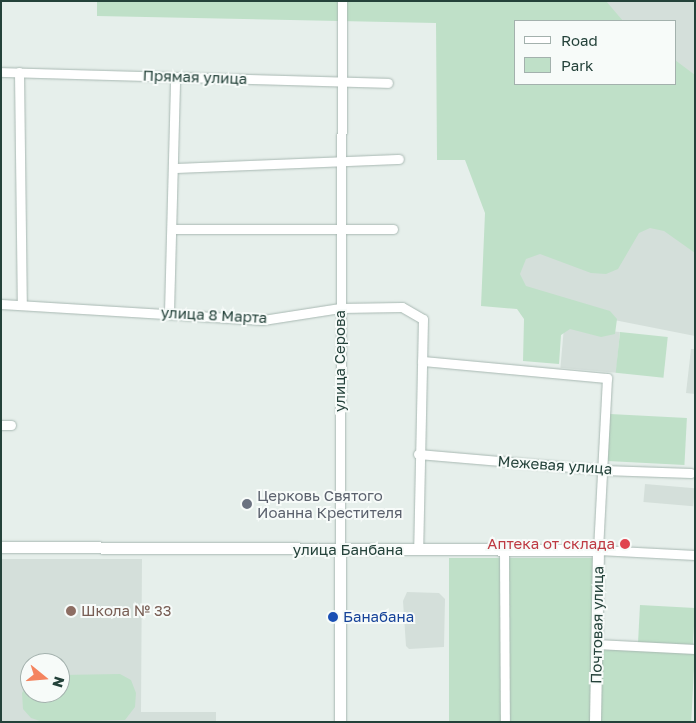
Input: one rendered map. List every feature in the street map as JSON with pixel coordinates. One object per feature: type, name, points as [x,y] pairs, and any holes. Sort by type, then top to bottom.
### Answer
[{"type":"street","name":"улица Серова","points":[[340,722],[342,1]]},
{"type":"street","name":"Прямая улица","points":[[1,72],[388,83]]},
{"type":"street","points":[[19,72],[22,305]]},
{"type":"street","points":[[169,312],[173,229],[175,77]]},
{"type":"street","points":[[174,168],[399,159]]},
{"type":"street","points":[[173,229],[394,229]]},
{"type":"street","name":"улица 8 Марта","points":[[1,304],[169,312],[263,320],[340,308],[402,307],[423,318],[422,361]]},
{"type":"street","points":[[418,550],[418,454],[422,361]]},
{"type":"street","name":"Почтовая улица","points":[[422,361],[607,378],[598,550],[594,722]]},
{"type":"street","points":[[1,425],[11,425]]},
{"type":"street","name":"Межевая улица","points":[[418,454],[603,470],[691,473]]},
{"type":"street","name":"улица Банбана","points":[[1,547],[598,550],[695,555]]},
{"type":"street","points":[[504,550],[505,722]]},
{"type":"street","points":[[596,644],[695,649]]},
{"type":"shaded area","points":[[466,1],[695,1],[695,336],[498,297],[502,248],[676,85],[676,20],[514,21]]},
{"type":"shaded area","points":[[564,327],[620,332],[616,373],[560,368]]},
{"type":"shaded area","points":[[691,349],[695,349],[695,394],[686,393]]},
{"type":"shaded area","points":[[645,484],[695,488],[693,506],[643,502]]},
{"type":"shaded area","name":"Школа № 33","points":[[1,559],[142,559],[141,712],[216,712],[216,722],[1,722]]},
{"type":"shaded area","points":[[407,592],[439,593],[445,599],[444,647],[409,649],[406,646],[403,601]]},
{"type":"green space","points":[[97,1],[606,1],[622,20],[514,20],[514,85],[676,85],[676,61],[695,75],[695,253],[664,231],[650,228],[639,233],[618,269],[606,274],[591,273],[540,254],[526,259],[520,274],[526,286],[610,311],[617,319],[615,334],[601,337],[570,329],[561,335],[559,364],[523,361],[524,319],[517,309],[481,306],[485,213],[465,160],[437,160],[436,23],[97,16]]},
{"type":"green space","points":[[620,332],[668,337],[663,378],[616,373]]},
{"type":"green space","points":[[610,414],[687,418],[684,465],[608,461]]},
{"type":"green space","points":[[449,558],[594,558],[594,722],[449,722]]},
{"type":"green space","points":[[640,605],[695,608],[693,645],[638,642]]},
{"type":"green space","points":[[602,647],[695,652],[691,722],[598,722]]},
{"type":"green space","points":[[120,674],[131,680],[136,693],[135,707],[125,720],[43,722],[31,718],[23,709],[23,703],[70,703],[70,675]]},
{"type":"place","name":"Церковь Святого Иоанна Крестителя","points":[[247,504]]},
{"type":"place","name":"Аптека от склада","points":[[625,544]]},
{"type":"place","name":"Школа № 33","points":[[71,611]]},
{"type":"place","name":"Банабана","points":[[333,617]]}]
